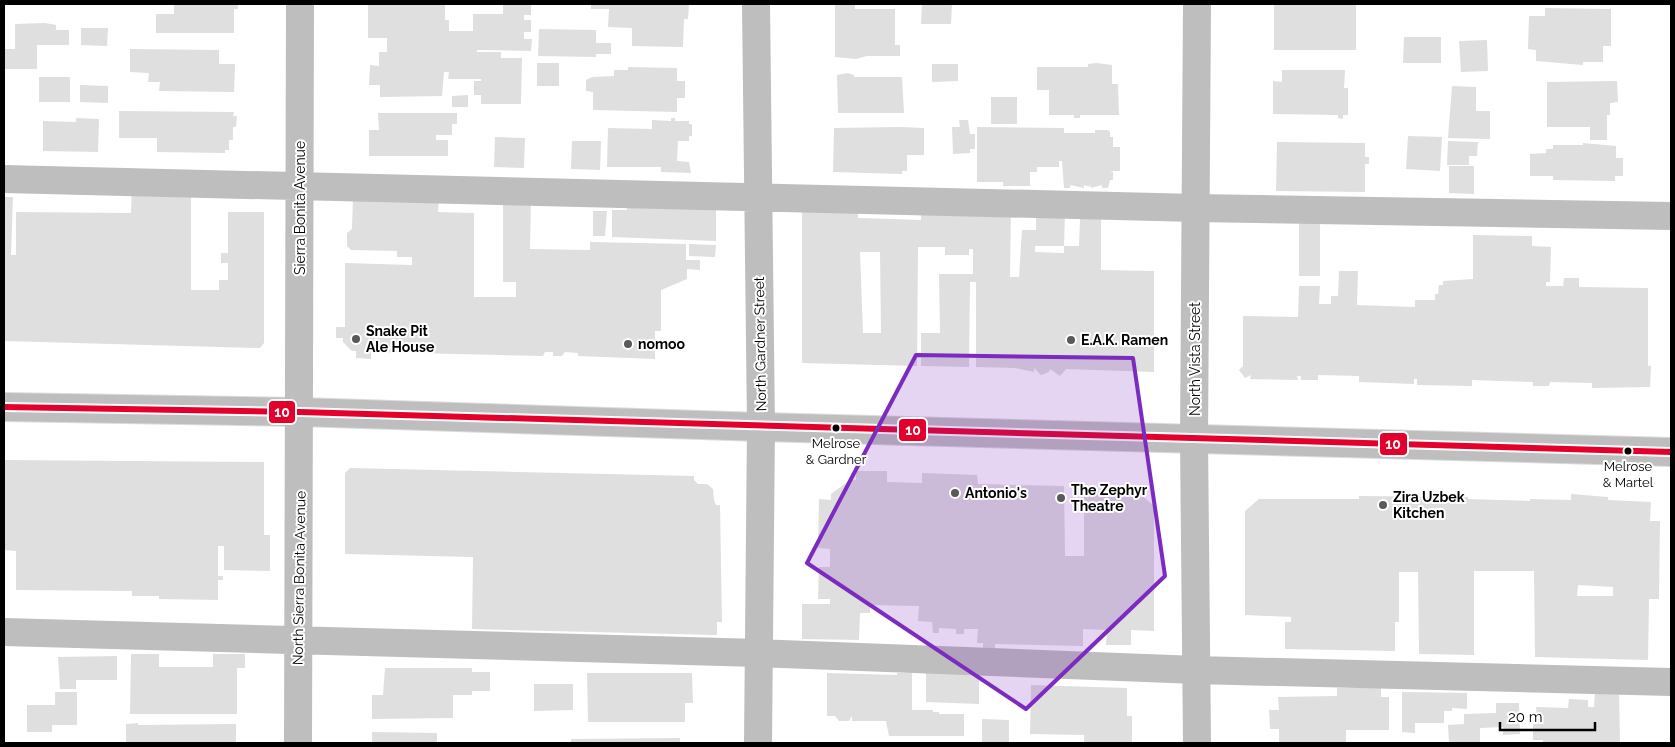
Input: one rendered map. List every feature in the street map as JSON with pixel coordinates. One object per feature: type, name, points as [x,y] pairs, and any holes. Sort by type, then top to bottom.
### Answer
[{"type":"street","name":"Sierra Bonita Avenue","points":[[300,4],[300,412]]},
{"type":"street","name":"North Gardner Street","points":[[756,4],[761,427],[758,743]]},
{"type":"street","name":"North Vista Street","points":[[1197,4],[1194,439],[1197,743]]},
{"type":"street","points":[[4,179],[758,195],[1196,208],[1671,216]]},
{"type":"street","points":[[4,407],[300,412],[761,427],[1671,452]]},
{"type":"street","name":"North Sierra Bonita Avenue","points":[[298,743],[300,412]]},
{"type":"street","points":[[4,632],[758,653],[1197,670],[1671,682]]},
{"type":"highlighted area","points":[[916,355],[1133,358],[1165,576],[1026,709],[807,563]]},
{"type":"building","points":[[174,4],[238,4],[238,9],[234,9],[234,33],[156,33],[156,14],[174,14]]},
{"type":"building","points":[[368,4],[445,4],[445,20],[449,20],[449,31],[473,31],[473,14],[503,14],[503,4],[531,4],[531,15],[524,15],[524,20],[531,20],[531,32],[524,32],[524,39],[532,39],[531,51],[477,50],[477,52],[501,52],[501,58],[522,58],[521,104],[481,104],[481,95],[474,95],[474,81],[481,81],[481,79],[448,79],[449,72],[444,72],[442,96],[380,97],[380,85],[369,85],[370,65],[379,66],[379,52],[387,52],[387,38],[368,38]]},
{"type":"building","points":[[591,4],[689,4],[688,19],[684,19],[683,47],[632,46],[632,28],[608,27],[609,9],[591,9]]},
{"type":"building","points":[[835,4],[855,4],[855,9],[895,9],[895,45],[900,45],[900,56],[867,56],[856,59],[835,57]]},
{"type":"building","points":[[922,4],[952,4],[951,24],[921,24]]},
{"type":"building","points":[[1274,5],[1356,5],[1356,50],[1274,50]]},
{"type":"building","points":[[1545,8],[1611,9],[1611,46],[1603,46],[1603,62],[1583,62],[1583,65],[1536,61],[1536,50],[1528,49],[1529,16],[1545,16]]},
{"type":"building","points":[[45,23],[56,25],[56,30],[69,30],[69,45],[37,45],[37,69],[4,69],[4,49],[15,49],[15,24]]},
{"type":"building","points":[[81,28],[108,28],[107,46],[81,45]]},
{"type":"building","points":[[539,29],[596,30],[596,43],[611,43],[611,54],[596,54],[596,57],[538,56]]},
{"type":"building","points":[[1404,37],[1441,37],[1441,63],[1403,63]]},
{"type":"building","points":[[1487,40],[1488,71],[1461,72],[1459,41]]},
{"type":"building","points":[[130,49],[219,50],[219,64],[235,64],[234,92],[159,91],[160,82],[148,82],[149,73],[130,72]]},
{"type":"building","points":[[537,63],[559,63],[559,86],[537,86]]},
{"type":"building","points":[[932,64],[958,64],[958,81],[932,82]]},
{"type":"building","points":[[1088,64],[1112,65],[1112,84],[1118,84],[1119,115],[1080,115],[1080,118],[1074,118],[1074,115],[1049,115],[1049,90],[1037,90],[1037,67],[1088,67]]},
{"type":"building","points":[[628,67],[677,68],[677,81],[685,81],[685,98],[677,98],[677,112],[593,110],[593,92],[586,91],[586,80],[592,77],[614,76],[614,70],[628,70]]},
{"type":"building","points":[[1282,70],[1345,70],[1344,88],[1348,88],[1348,115],[1343,115],[1343,119],[1338,118],[1338,115],[1273,114],[1273,81],[1282,82]]},
{"type":"building","points":[[848,73],[854,75],[854,77],[902,77],[904,113],[838,113],[837,75]]},
{"type":"building","points":[[39,77],[70,77],[70,102],[39,102]]},
{"type":"building","points":[[1617,81],[1618,102],[1610,103],[1610,115],[1607,115],[1607,140],[1590,140],[1590,127],[1547,127],[1547,82]]},
{"type":"building","points":[[80,85],[108,86],[108,103],[80,102]]},
{"type":"building","points":[[1452,86],[1476,87],[1476,111],[1490,111],[1490,139],[1448,138]]},
{"type":"building","points":[[468,95],[468,107],[452,107],[452,96]]},
{"type":"building","points":[[991,97],[1017,97],[1017,124],[991,124]]},
{"type":"building","points":[[119,111],[234,112],[233,116],[237,116],[236,127],[233,127],[233,140],[229,140],[229,150],[225,150],[225,153],[157,152],[157,138],[119,138]]},
{"type":"building","points":[[378,113],[457,113],[457,124],[452,124],[452,135],[436,135],[436,140],[448,140],[448,156],[369,156],[369,130],[379,130]]},
{"type":"building","points":[[76,118],[99,119],[98,152],[43,151],[43,121],[76,122]]},
{"type":"building","points":[[671,118],[675,118],[675,121],[689,121],[689,124],[692,124],[692,136],[689,136],[689,141],[678,141],[677,161],[689,162],[691,173],[661,172],[661,167],[607,167],[608,128],[652,129],[652,120],[671,121]]},
{"type":"building","points":[[959,120],[968,120],[970,134],[975,134],[975,149],[970,149],[970,153],[953,154],[952,127],[960,127]]},
{"type":"building","points":[[977,127],[1064,128],[1064,133],[1095,133],[1095,130],[1108,130],[1110,137],[1113,137],[1113,147],[1120,147],[1120,171],[1110,171],[1113,172],[1113,180],[1110,180],[1108,188],[1102,188],[1102,185],[1091,188],[1091,185],[1090,187],[1084,185],[1084,188],[1070,185],[1070,188],[1064,188],[1062,161],[1059,161],[1059,167],[1037,167],[1037,172],[1030,172],[1030,186],[1003,186],[1003,182],[977,182]]},
{"type":"building","points":[[834,128],[924,128],[924,155],[907,155],[907,171],[902,171],[902,174],[833,172]]},
{"type":"building","points":[[1408,136],[1442,137],[1440,171],[1406,169]]},
{"type":"building","points":[[495,137],[525,138],[524,168],[494,167]]},
{"type":"building","points":[[572,141],[601,141],[600,170],[571,169]]},
{"type":"building","points":[[1448,141],[1478,142],[1477,156],[1469,156],[1469,165],[1447,165]]},
{"type":"building","points":[[1277,142],[1365,143],[1365,157],[1369,157],[1369,164],[1365,164],[1365,192],[1276,191]]},
{"type":"building","points":[[1583,143],[1616,146],[1616,158],[1623,158],[1623,176],[1615,176],[1615,181],[1553,180],[1553,176],[1530,176],[1530,154],[1546,153],[1546,149],[1553,149],[1553,145],[1583,145]]},
{"type":"building","points":[[1449,166],[1474,166],[1474,194],[1449,193]]},
{"type":"building","points":[[132,186],[191,187],[191,290],[219,290],[219,280],[228,280],[228,263],[221,263],[221,253],[228,253],[228,212],[264,212],[264,343],[260,348],[4,341],[4,197],[13,197],[11,255],[16,255],[16,212],[131,213]]},
{"type":"building","points":[[439,194],[438,212],[474,213],[474,297],[516,297],[516,282],[503,282],[503,198],[531,199],[530,249],[590,250],[590,242],[686,244],[686,260],[700,260],[700,270],[687,269],[687,279],[661,290],[661,331],[655,331],[655,359],[578,356],[578,353],[565,352],[562,356],[553,356],[553,352],[545,352],[543,356],[371,352],[371,359],[356,358],[356,351],[352,351],[343,342],[343,338],[336,338],[336,327],[345,327],[345,263],[412,265],[412,257],[397,257],[397,251],[351,250],[347,246],[347,233],[352,229],[353,196]]},
{"type":"building","points":[[627,202],[716,202],[716,241],[612,237],[612,210],[627,210]]},
{"type":"building","points":[[858,205],[858,218],[921,220],[921,206],[1011,209],[1010,277],[1019,277],[1022,230],[1036,230],[1036,210],[1065,211],[1064,246],[1079,246],[1080,219],[1101,219],[1101,270],[1154,271],[1154,372],[1066,369],[1060,376],[1050,369],[1049,372],[1041,375],[1034,368],[1034,372],[1015,368],[976,367],[976,282],[970,282],[969,367],[921,366],[921,333],[940,333],[939,274],[973,274],[973,249],[969,249],[969,255],[945,255],[945,247],[918,247],[917,366],[802,363],[802,208]],"holes":[[[1035,246],[1064,246],[1064,253],[1035,252]],[[860,252],[880,252],[881,333],[863,333]]]},
{"type":"building","points":[[593,211],[607,211],[605,236],[593,236]]},
{"type":"building","points":[[1299,217],[1320,217],[1320,276],[1299,276]]},
{"type":"building","points":[[1473,235],[1532,236],[1532,246],[1551,247],[1550,282],[1546,282],[1546,286],[1563,286],[1564,278],[1579,278],[1579,287],[1648,288],[1648,366],[1651,366],[1650,387],[1592,388],[1592,383],[1550,382],[1549,386],[1533,386],[1533,382],[1472,380],[1472,386],[1417,385],[1417,379],[1414,379],[1414,384],[1359,382],[1359,376],[1318,375],[1318,380],[1301,380],[1301,376],[1297,376],[1298,380],[1250,379],[1251,375],[1245,378],[1239,370],[1243,366],[1243,316],[1298,317],[1299,286],[1320,286],[1319,304],[1331,304],[1331,296],[1338,296],[1339,271],[1358,271],[1357,305],[1415,307],[1415,300],[1435,300],[1435,294],[1438,294],[1439,285],[1443,285],[1443,281],[1473,279]]},
{"type":"building","points":[[689,244],[716,245],[715,257],[689,256]]},
{"type":"building","points":[[4,460],[264,462],[264,535],[270,535],[270,571],[224,570],[224,546],[218,546],[218,576],[223,576],[223,580],[218,580],[218,600],[159,599],[159,596],[132,596],[132,591],[16,590],[16,551],[4,550]]},
{"type":"building","points":[[350,468],[694,476],[694,480],[698,484],[707,484],[713,489],[716,505],[720,505],[722,622],[717,622],[717,635],[472,629],[473,557],[345,554],[345,473]]},
{"type":"building","points":[[856,471],[887,471],[887,482],[922,483],[922,473],[977,475],[978,484],[1064,486],[1065,556],[1084,556],[1084,491],[1139,493],[1154,506],[1154,631],[1131,630],[1131,645],[1106,645],[1107,630],[1083,629],[1083,646],[995,644],[995,649],[983,648],[983,643],[977,643],[978,629],[964,629],[964,634],[956,634],[956,629],[939,628],[939,633],[933,633],[932,622],[918,621],[919,606],[870,605],[870,613],[860,613],[859,640],[802,639],[802,604],[830,604],[830,599],[818,599],[819,567],[830,567],[830,549],[818,548],[819,499],[831,500],[831,494],[850,480],[856,480]]},
{"type":"building","points":[[1571,494],[1608,497],[1608,500],[1651,502],[1650,521],[1660,521],[1659,599],[1649,599],[1648,660],[1535,657],[1534,571],[1474,571],[1474,655],[1419,654],[1418,572],[1399,572],[1399,622],[1395,622],[1395,651],[1285,649],[1285,622],[1291,622],[1291,617],[1245,615],[1245,511],[1259,499],[1359,499],[1359,496],[1468,497],[1468,499],[1530,501],[1530,499],[1571,500]],"holes":[[[1578,585],[1613,587],[1613,596],[1577,596]]]},
{"type":"building","points":[[131,654],[159,654],[159,667],[213,667],[213,654],[245,654],[245,668],[237,668],[237,714],[130,714]]},
{"type":"building","points":[[117,656],[117,680],[76,680],[76,689],[60,689],[58,657]]},
{"type":"building","points":[[385,668],[472,668],[472,672],[490,672],[490,691],[472,691],[472,695],[453,695],[453,718],[372,719],[372,695],[383,695]]},
{"type":"building","points":[[926,672],[979,673],[979,704],[926,702]]},
{"type":"building","points":[[587,673],[692,673],[693,703],[685,703],[685,722],[588,722]]},
{"type":"building","points":[[827,673],[897,675],[897,673],[912,673],[912,710],[933,710],[933,712],[939,712],[939,714],[964,714],[964,736],[889,736],[886,721],[852,721],[852,716],[849,721],[839,721],[835,716],[827,716]]},
{"type":"building","points":[[534,684],[573,684],[573,710],[534,711]]},
{"type":"building","points":[[1031,685],[1127,688],[1127,716],[1132,716],[1132,743],[1084,743],[1084,735],[1030,734]]},
{"type":"building","points":[[1381,687],[1381,697],[1389,697],[1389,730],[1346,730],[1346,742],[1279,743],[1279,729],[1270,729],[1269,710],[1279,710],[1278,697],[1337,696],[1337,688]]},
{"type":"building","points":[[1595,690],[1619,690],[1620,743],[1543,743],[1543,740],[1533,740],[1533,720],[1537,720],[1536,707],[1568,708],[1569,699],[1588,700],[1588,707],[1594,707]]},
{"type":"building","points":[[55,692],[77,692],[77,725],[52,725],[52,732],[27,732],[27,705],[55,705]]},
{"type":"building","points":[[1402,692],[1467,693],[1467,709],[1452,708],[1452,711],[1444,711],[1444,723],[1415,723],[1415,733],[1402,732]]},
{"type":"building","points":[[1496,703],[1519,703],[1520,734],[1503,735],[1503,727],[1480,728],[1480,743],[1449,743],[1448,725],[1464,724],[1464,714],[1496,713]]},
{"type":"building","points":[[982,719],[1009,720],[1009,743],[982,743]]},
{"type":"building","points":[[138,723],[138,725],[236,724],[236,743],[126,743],[126,724]]},
{"type":"building","points":[[372,732],[437,733],[437,743],[372,743]]},
{"type":"building","points":[[680,738],[680,743],[571,743],[571,739]]},
{"type":"transit line","name":"10","points":[[4,407],[300,412],[1671,452]]},
{"type":"place","name":"Snake Pit Ale House","points":[[356,339]]},
{"type":"place","name":"E.A.K. Ramen","points":[[1071,340]]},
{"type":"place","name":"nomoo","points":[[628,344]]},
{"type":"place","name":"Melrose & Gardner","points":[[836,428]]},
{"type":"place","name":"Melrose & Martel","points":[[1628,451]]},
{"type":"place","name":"Antonio's","points":[[955,493]]},
{"type":"place","name":"The Zephyr Theatre","points":[[1061,498]]},
{"type":"place","name":"Zira Uzbek Kitchen","points":[[1383,505]]}]
